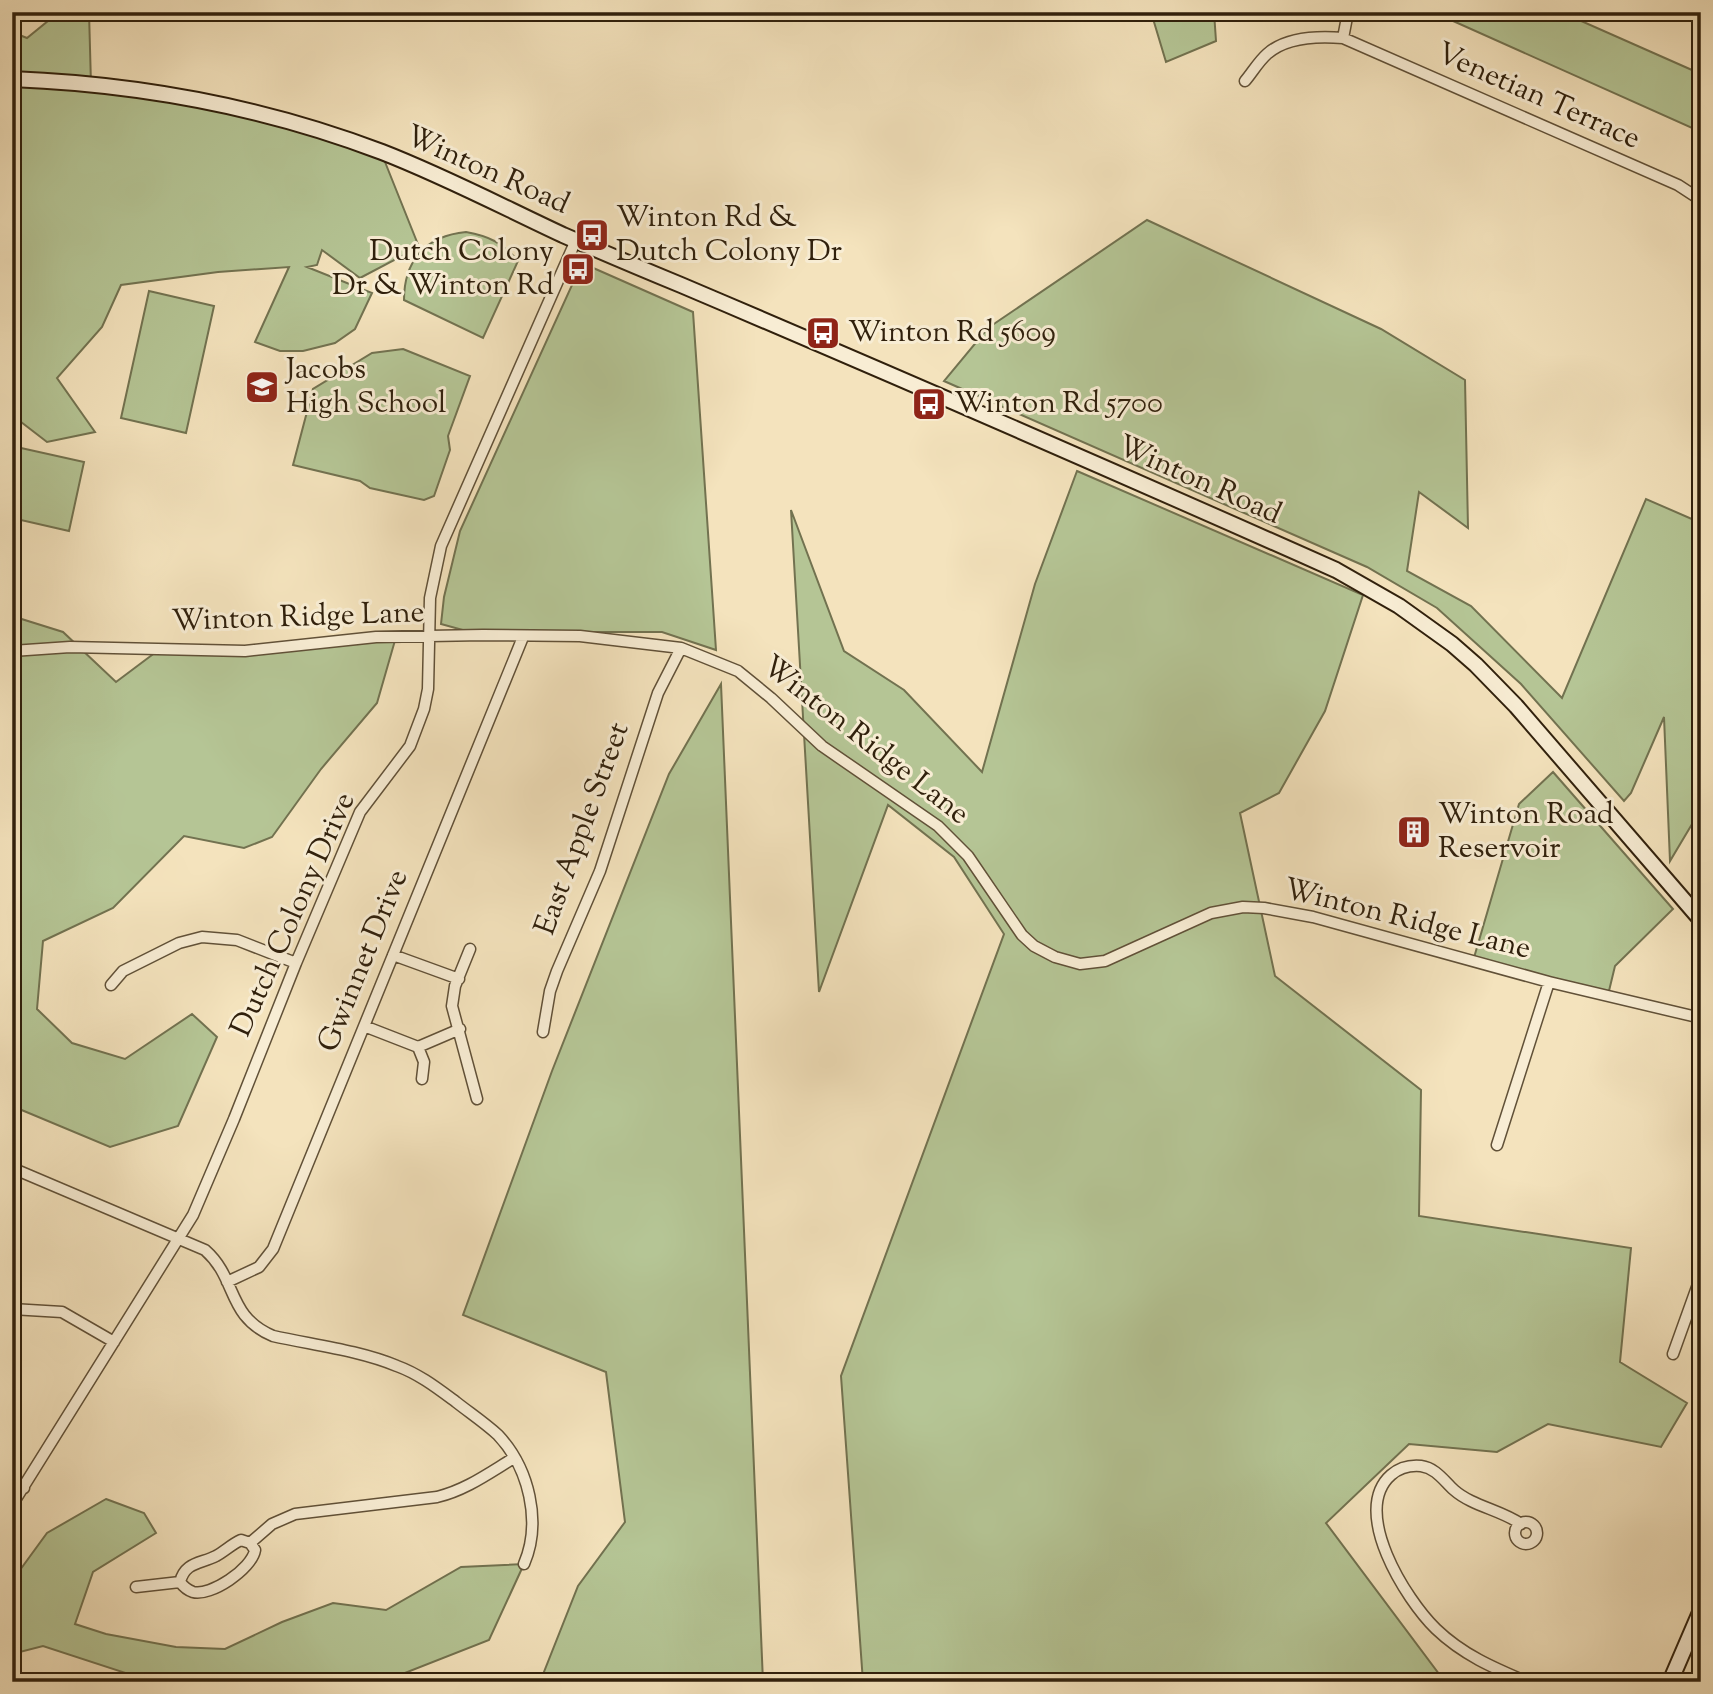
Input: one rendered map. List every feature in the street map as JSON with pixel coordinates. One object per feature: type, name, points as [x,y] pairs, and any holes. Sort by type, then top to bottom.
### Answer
[{"type":"main road","name":"Winton Road","points":[[12,79],[91,84],[241,109],[289,121],[381,152],[428,170],[576,240],[934,393],[1336,570],[1389,599],[1452,644],[1502,691],[1701,919]]},
{"type":"main road","points":[[1670,1682],[1701,1610]]},
{"type":"street","points":[[1343,38],[1348,12]]},
{"type":"street","name":"Venetian Terrace","points":[[1245,81],[1268,53],[1296,40],[1327,36],[1343,38],[1678,186],[1701,200]]},
{"type":"street","name":"Dutch Colony Drive","points":[[12,1506],[197,1206],[360,812],[410,746],[418,728],[428,689],[430,598],[442,546],[576,240]]},
{"type":"street","name":"Winton Ridge Lane","points":[[12,651],[70,647],[245,651],[376,637],[483,635],[580,636],[681,648],[738,671],[822,746],[938,826],[968,856],[1022,935],[1034,946],[1055,957],[1080,964],[1105,961],[1211,913],[1243,907],[1264,908],[1313,917],[1549,982],[1701,1018]]},
{"type":"street","name":"Gwinnet Drive","points":[[227,1282],[259,1267],[273,1249],[523,637]]},
{"type":"street","name":"East Apple Street","points":[[543,1032],[550,990],[600,872],[658,693],[681,648]]},
{"type":"street","points":[[111,985],[122,971],[179,943],[202,937],[237,940],[296,963]]},
{"type":"street","points":[[470,949],[453,994],[452,1006],[477,1098]]},
{"type":"street","points":[[393,955],[459,979]]},
{"type":"street","points":[[1497,1144],[1549,982]]},
{"type":"street","points":[[364,1026],[418,1047],[460,1029]]},
{"type":"street","points":[[418,1047],[424,1062],[422,1079]]},
{"type":"street","points":[[12,1168],[198,1245],[211,1255],[242,1315],[261,1331],[272,1336],[375,1358],[414,1373],[491,1429],[514,1458],[527,1487],[532,1518],[530,1546],[524,1564]]},
{"type":"street","points":[[1673,1354],[1701,1276]]},
{"type":"street","points":[[12,1309],[62,1312],[114,1342]]},
{"type":"street","points":[[250,1543],[272,1524],[295,1514],[453,1493],[514,1458]]},
{"type":"street","points":[[1521,1524],[1454,1491],[1444,1478],[1422,1466],[1397,1470],[1385,1480],[1375,1506],[1384,1546],[1421,1613],[1454,1645],[1471,1656],[1527,1682]]},
{"type":"street","points":[[12,1479],[24,1488]]},
{"type":"street","points":[[241,1540],[250,1543],[255,1550],[249,1565],[229,1581],[198,1592],[191,1592],[180,1581],[182,1572],[191,1564],[219,1555],[241,1540]]},
{"type":"street","points":[[136,1587],[180,1581]]},
{"type":"green space","points":[[59,12],[89,12],[91,84],[144,91],[381,152],[419,247],[360,278],[322,250],[317,265],[307,267],[372,293],[355,329],[335,343],[303,351],[280,351],[255,342],[289,267],[218,272],[121,285],[102,327],[57,378],[95,432],[47,442],[12,415],[12,32],[27,38]]},
{"type":"green space","points":[[1151,12],[1214,12],[1216,41],[1166,62]]},
{"type":"green space","points":[[1433,12],[1561,12],[1701,74],[1701,132]]},
{"type":"green space","points":[[1147,220],[1381,329],[1465,380],[1468,528],[1419,492],[1407,571],[1471,606],[1562,698],[1646,499],[1701,523],[1701,809],[1670,861],[1664,717],[1631,793],[1624,801],[1521,684],[1437,608],[1367,567],[944,381],[988,328]]},
{"type":"green space","points":[[466,232],[495,241],[518,261],[483,338],[404,300],[408,273],[420,253],[439,239]]},
{"type":"green space","points":[[582,263],[693,312],[716,650],[662,632],[470,632],[441,624],[444,597],[460,531]]},
{"type":"green space","points":[[149,291],[214,306],[186,433],[121,418]]},
{"type":"green space","points":[[403,349],[470,376],[448,436],[450,450],[434,496],[424,500],[370,488],[360,481],[293,465],[313,389],[372,353]]},
{"type":"green space","points":[[12,446],[84,462],[69,531],[12,518]]},
{"type":"green space","points":[[1077,471],[1363,595],[1325,711],[1279,793],[1240,813],[1275,976],[1421,1090],[1419,1216],[1631,1248],[1620,1362],[1687,1403],[1661,1447],[1548,1424],[1497,1452],[1409,1444],[1326,1523],[1445,1682],[863,1682],[841,1376],[1004,934],[954,857],[888,805],[819,992],[791,510],[844,651],[904,690],[982,772],[1035,584]]},
{"type":"green space","points":[[12,616],[63,632],[116,682],[160,649],[245,651],[396,637],[377,703],[321,769],[272,837],[244,848],[184,836],[113,908],[43,941],[37,1009],[72,1043],[125,1059],[192,1014],[217,1037],[178,1126],[110,1147],[12,1106]]},
{"type":"green space","points":[[721,684],[763,1682],[540,1682],[578,1586],[625,1522],[606,1372],[463,1315],[552,1071],[669,774]]},
{"type":"green space","points":[[1553,772],[1673,909],[1615,966],[1608,995],[1473,961],[1519,804]]},
{"type":"green space","points":[[106,1499],[144,1513],[156,1533],[93,1572],[75,1624],[106,1634],[176,1647],[225,1649],[282,1622],[333,1603],[386,1610],[461,1567],[524,1564],[489,1640],[382,1682],[142,1682],[138,1677],[43,1646],[12,1654],[12,1581],[47,1533]]},
{"type":"place","name":"Winton Rd & Dutch Colony Dr","points":[[592,235]]},
{"type":"place","name":"Dutch Colony Dr & Winton Rd","points":[[578,269]]},
{"type":"place","name":"Winton Rd 5609","points":[[823,333]]},
{"type":"place","name":"Jacobs High School","points":[[262,387]]},
{"type":"place","name":"Winton Rd 5700","points":[[929,404]]},
{"type":"place","name":"Winton Road Reservoir","points":[[1414,832]]}]
